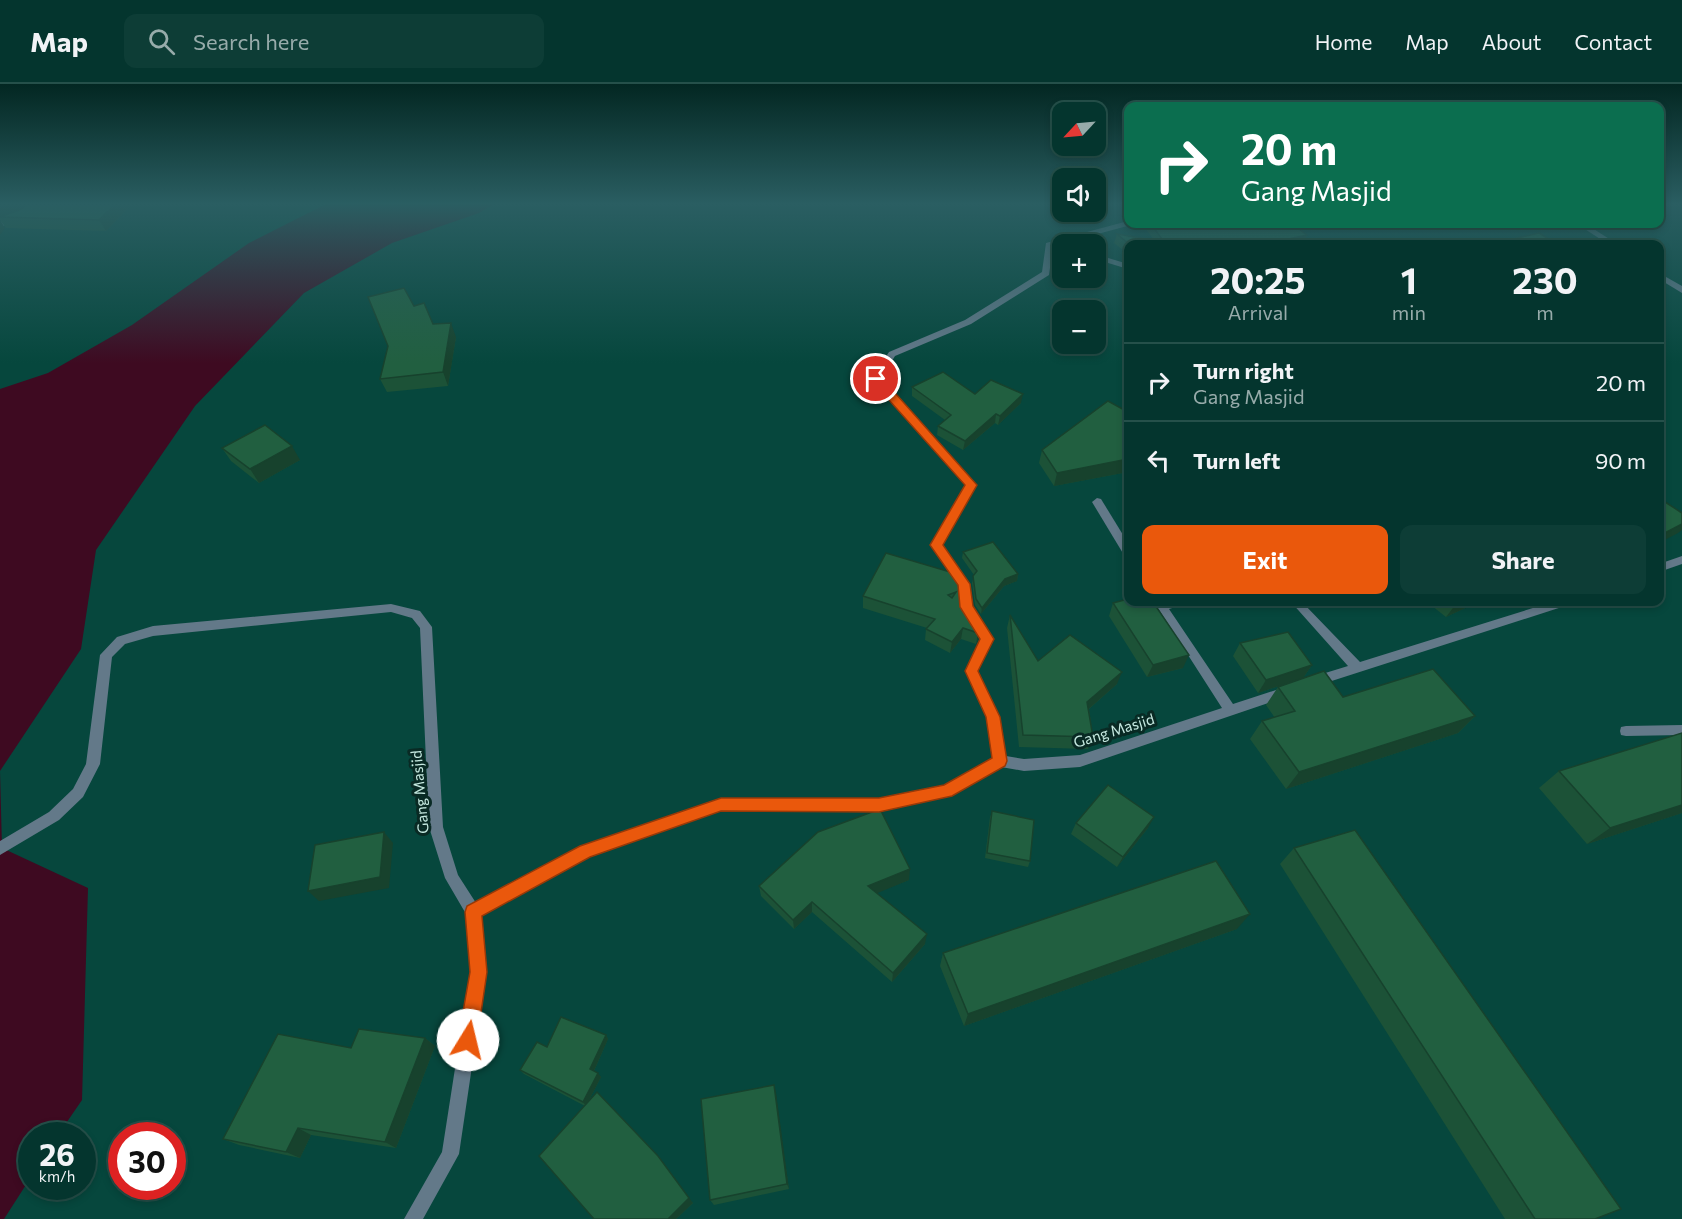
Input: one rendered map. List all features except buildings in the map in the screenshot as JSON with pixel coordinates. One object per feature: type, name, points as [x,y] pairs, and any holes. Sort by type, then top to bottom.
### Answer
[{"type":"street","points":[[413,1219],[450,1154],[478,972],[473,912],[586,851],[721,805],[879,805],[947,791],[999,761],[993,717],[972,671],[987,639],[967,607],[964,584],[936,545],[971,485],[876,379],[892,354],[968,322],[1046,273],[1048,257]]},
{"type":"street","points":[[1106,260],[1124,266]]},
{"type":"street","points":[[1664,278],[1682,290]]},
{"type":"street","points":[[1097,502],[1124,546]]},
{"type":"street","points":[[1664,566],[1682,560]]},
{"type":"street","points":[[1162,606],[1230,710]]},
{"type":"street","points":[[1300,606],[1357,667]]},
{"type":"street","name":"Gang Masjid","points":[[999,761],[1024,765],[1080,761],[1357,667],[1551,606]]},
{"type":"street","name":"Gang Masjid","points":[[0,849],[54,816],[78,793],[93,764],[106,655],[121,640],[153,631],[391,608],[416,614],[426,627],[436,827],[452,878],[473,912]]},
{"type":"street","points":[[1626,731],[1682,730]]},
{"type":"shaded area","points":[[229,257],[367,257],[304,293],[195,406],[96,550],[81,649],[0,771],[0,389],[48,373],[132,325]]},
{"type":"shaded area","points":[[0,771],[2,848],[88,888],[82,1100],[67,1122],[18,1122],[18,1197],[4,1219],[0,1219]]},
{"type":"route","points":[[468,1040],[478,972],[473,912],[586,851],[721,805],[879,805],[947,791],[999,761],[993,717],[972,671],[987,639],[967,607],[964,584],[936,545],[971,485],[876,379]]}]
